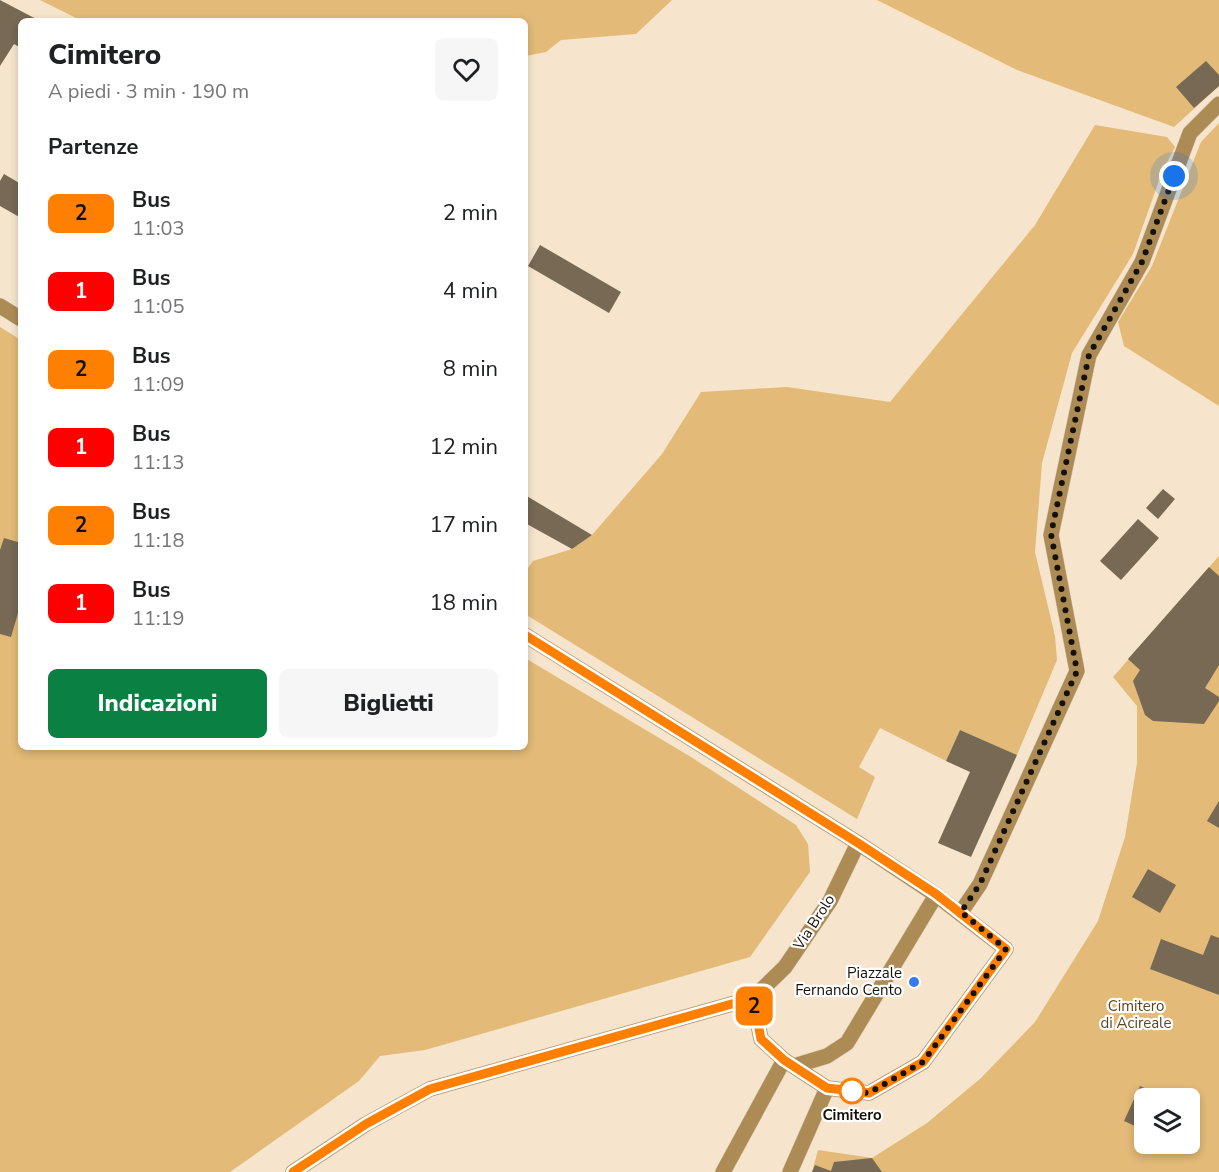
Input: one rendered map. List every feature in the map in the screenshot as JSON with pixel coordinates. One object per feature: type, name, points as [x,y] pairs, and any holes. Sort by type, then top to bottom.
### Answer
[{"type":"street","points":[[961,912],[980,884],[1077,671],[1051,534],[1089,355],[1142,262],[1190,133],[1219,104]]},
{"type":"street","points":[[0,306],[18,317]]},
{"type":"street","points":[[528,637],[858,843],[936,894],[1006,949],[923,1062],[869,1093],[827,1088],[789,1063],[761,1039],[753,998]]},
{"type":"street","name":"Via Brolo","points":[[293,1172],[366,1124],[430,1089],[753,998],[785,967],[823,910],[858,843]]},
{"type":"street","points":[[723,1172],[789,1063],[827,1056],[847,1043],[936,894]]},
{"type":"street","points":[[790,1172],[827,1088]]},
{"type":"green space","points":[[40,0],[672,0],[636,34],[561,40],[546,52],[528,55],[528,18],[76,18]]},
{"type":"green space","points":[[877,0],[1219,0],[1219,86],[1174,127],[1017,70]]},
{"type":"green space","points":[[1219,123],[1219,406],[1124,346],[1118,322],[1152,266],[1201,142]]},
{"type":"green space","points":[[1095,125],[1167,137],[1175,147],[1162,172],[1133,254],[1072,353],[1042,463],[1035,552],[1055,636],[1057,660],[1017,755],[960,730],[946,761],[880,728],[859,767],[875,777],[857,819],[528,616],[528,568],[533,561],[572,549],[592,535],[662,454],[701,392],[787,387],[890,402],[1035,225]]},
{"type":"green space","points":[[0,327],[18,338],[18,750],[528,750],[528,660],[691,757],[796,825],[808,844],[810,872],[750,957],[425,1050],[380,1056],[359,1081],[230,1172],[0,1172]]},
{"type":"green space","name":"Cimitero di Acireale","points":[[1219,556],[1219,1172],[812,1172],[818,1150],[872,1158],[927,1123],[981,1078],[1035,1022],[1098,921],[1125,837],[1137,763],[1137,706],[1113,677]]},
{"type":"building","points":[[0,0],[34,18],[18,18],[18,46],[14,44],[0,66]]},
{"type":"building","points":[[1206,61],[1219,75],[1219,86],[1194,108],[1176,87]]},
{"type":"building","points":[[4,174],[18,182],[18,216],[0,206],[0,181]]},
{"type":"building","points":[[540,245],[621,292],[609,313],[528,266]]},
{"type":"building","points":[[1163,489],[1175,499],[1158,519],[1146,508]]},
{"type":"building","points":[[528,497],[592,535],[572,549],[528,525]]},
{"type":"building","points":[[1138,519],[1159,538],[1121,580],[1100,561]]},
{"type":"building","points":[[4,538],[18,542],[18,613],[11,637],[0,634],[0,550]]},
{"type":"building","points":[[1209,567],[1219,576],[1219,665],[1205,688],[1219,697],[1219,701],[1204,724],[1153,721],[1145,715],[1133,681],[1140,670],[1128,659]]},
{"type":"building","points":[[960,730],[1017,755],[971,857],[938,843],[970,772],[946,761]]},
{"type":"building","points":[[1219,801],[1219,828],[1207,821]]},
{"type":"building","points":[[1148,869],[1176,885],[1160,913],[1132,897]]},
{"type":"building","points":[[1211,935],[1219,938],[1219,995],[1150,969],[1161,939],[1203,955]]},
{"type":"building","points":[[1134,1099],[1134,1126],[1124,1121]]},
{"type":"building","points":[[872,1158],[882,1172],[812,1172],[815,1165],[831,1171],[834,1162]]},
{"type":"bus line","name":"2","points":[[293,1172],[366,1124],[430,1089],[753,998],[761,1039],[784,1060],[827,1088],[869,1093],[923,1062],[1006,949],[936,894],[858,843],[528,637]]},
{"type":"place","name":"Piazzale Fernando Cento","points":[[914,982]]},
{"type":"place","name":"Cimitero","points":[[852,1091]]},
{"type":"route","points":[[852,1091],[848,1091],[869,1093],[923,1062],[1006,949],[961,912],[980,884],[1077,671],[1051,534],[1089,355],[1142,262],[1174,176]]}]
